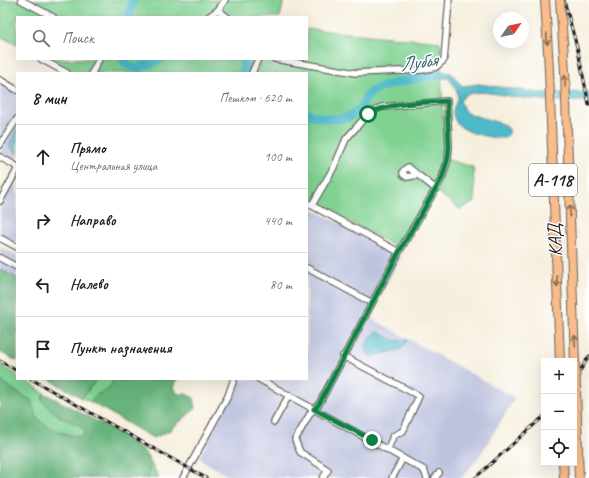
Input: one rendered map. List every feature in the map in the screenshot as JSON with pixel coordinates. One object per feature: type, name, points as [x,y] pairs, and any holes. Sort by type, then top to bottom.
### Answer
[{"type":"highway","name":"КАД","points":[[545,0],[560,358]]},
{"type":"highway","name":"КАД","points":[[560,0],[565,71],[580,478]]},
{"type":"highway","points":[[563,466],[564,478]]},
{"type":"street","points":[[21,0],[51,16]]},
{"type":"street","points":[[209,16],[218,10],[225,0]]},
{"type":"street","points":[[281,60],[356,73],[422,70],[436,67],[444,60],[449,0]]},
{"type":"street","points":[[218,10],[226,16]]},
{"type":"street","points":[[43,60],[65,72]]},
{"type":"street","points":[[92,72],[98,60]]},
{"type":"street","points":[[252,72],[258,60]]},
{"type":"street","points":[[0,80],[16,89]]},
{"type":"street","points":[[323,478],[328,470],[300,452],[295,440],[314,409],[319,404],[342,356],[439,183],[448,158],[449,133],[447,101],[387,106],[368,114],[346,139],[334,167],[309,204],[399,252]]},
{"type":"street","points":[[0,145],[16,121]]},
{"type":"street","points":[[0,157],[16,166]]},
{"type":"street","points":[[0,201],[16,172]]},
{"type":"street","points":[[418,175],[436,189]]},
{"type":"street","points":[[0,238],[14,245]]},
{"type":"street","points":[[0,258],[16,266]]},
{"type":"street","points":[[308,269],[372,303]]},
{"type":"street","points":[[342,356],[419,396],[403,431],[393,436],[388,449]]},
{"type":"street","points":[[183,478],[228,396],[234,380]]},
{"type":"street","points":[[261,380],[424,470],[427,478]]},
{"type":"street","points":[[274,422],[289,395]]},
{"type":"street","points":[[392,478],[403,458]]},
{"type":"shaded area","points":[[0,84],[16,93],[16,117],[0,141]]},
{"type":"shaded area","points":[[16,127],[16,163],[0,155],[0,152]]},
{"type":"shaded area","points":[[12,183],[16,185],[16,242],[0,234],[0,206]]},
{"type":"shaded area","points":[[308,207],[401,257],[369,317],[515,398],[480,455],[462,478],[231,478],[199,458],[239,380],[308,380]]},
{"type":"shaded area","points":[[0,247],[16,255],[16,277],[0,269]]},
{"type":"green space","points":[[0,0],[284,0],[280,16],[16,16],[16,44],[0,36]]},
{"type":"green space","points":[[308,29],[440,42],[445,159],[473,167],[475,202],[460,209],[433,189],[396,247],[308,200],[308,72],[68,72],[46,60],[308,60]]},
{"type":"green space","points":[[0,269],[16,277],[16,360],[0,352]]},
{"type":"green space","points":[[0,365],[16,374],[16,380],[25,380],[48,396],[143,449],[159,478],[0,478]]},
{"type":"green space","points":[[0,380],[31,400],[38,418],[43,423],[54,429],[67,434],[79,436],[83,436],[85,432],[81,426],[60,417],[42,401],[43,394],[48,395],[124,436],[150,462],[148,477],[150,478],[0,478]]},
{"type":"green space","points":[[51,380],[95,380],[82,398]]},
{"type":"green space","points":[[95,380],[113,380],[109,388],[93,398],[91,402],[82,398]]},
{"type":"green space","points":[[113,380],[177,380],[173,387],[178,394],[186,394],[194,398],[195,409],[169,431],[153,438],[91,402],[93,398],[109,388]]},
{"type":"water","points":[[438,71],[451,73],[462,86],[479,84],[540,93],[589,92],[589,100],[548,100],[479,92],[465,95],[460,101],[466,113],[503,124],[509,129],[509,134],[505,138],[484,136],[469,131],[457,123],[454,118],[453,108],[458,97],[457,92],[448,78],[426,79],[424,75]]},
{"type":"water","points":[[16,130],[16,153],[9,145]]},
{"type":"water","points":[[378,332],[396,341],[408,340],[401,349],[371,357],[366,351],[367,345],[371,337]]},
{"type":"waterway","name":"Лубья","points":[[129,16],[132,0]]},
{"type":"waterway","name":"Лубья","points":[[124,60],[127,65],[136,69],[158,60]]},
{"type":"waterway","name":"Лубья","points":[[242,60],[245,68],[243,72]]},
{"type":"waterway","name":"Лубья","points":[[308,113],[332,119],[346,118],[357,112],[371,92],[394,83],[437,74]]},
{"type":"railway","points":[[564,0],[578,51],[589,105]]},
{"type":"railway","points":[[577,376],[589,356]]},
{"type":"railway","points":[[0,361],[16,370]]},
{"type":"railway","points":[[33,380],[206,478]]},
{"type":"railway","points":[[475,478],[541,419]]},
{"type":"route","points":[[368,114],[382,107],[398,104],[447,101],[449,133],[448,158],[442,178],[399,252],[342,356],[319,404],[314,409],[372,440]]}]
